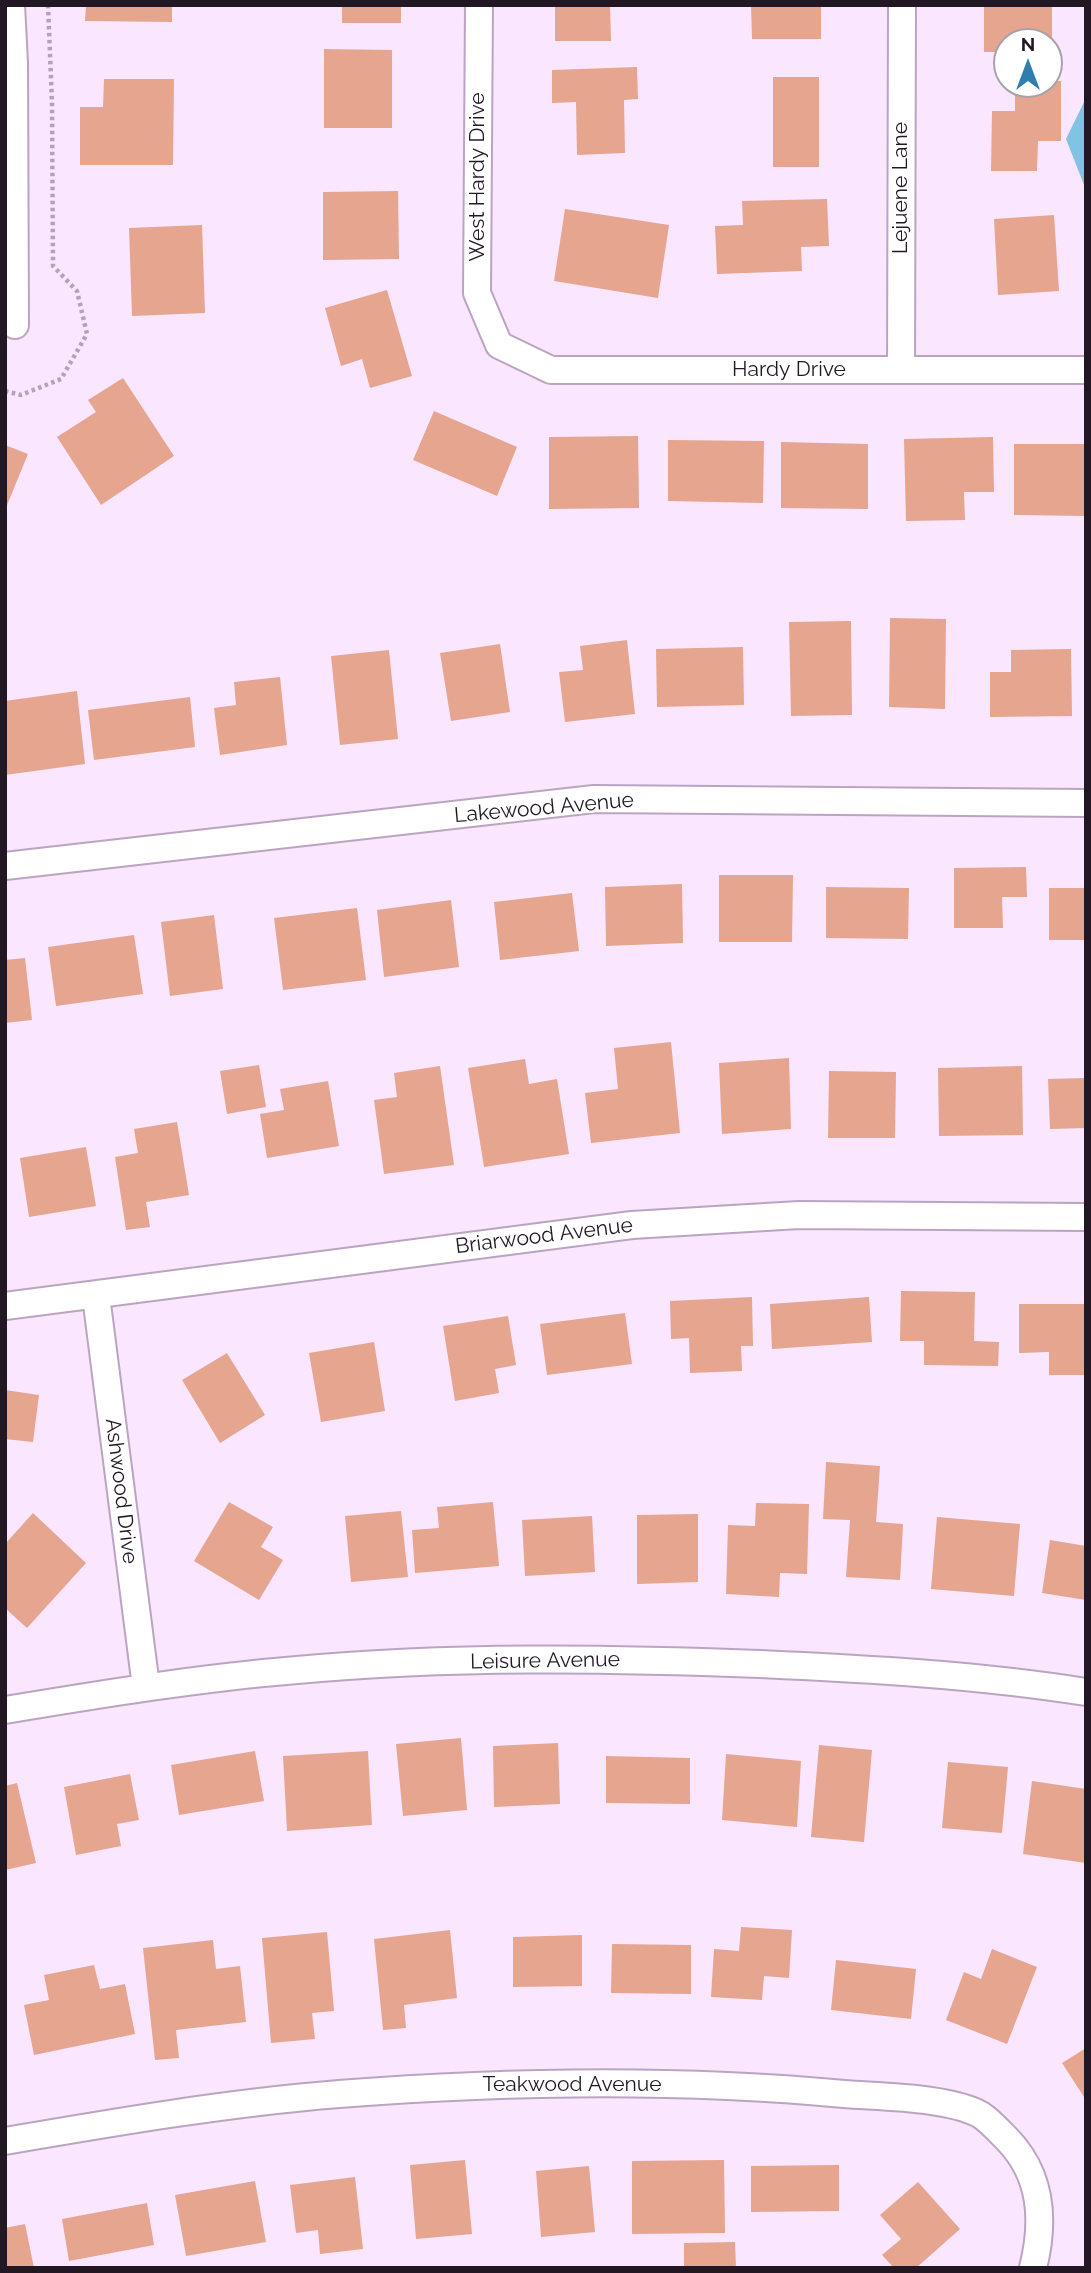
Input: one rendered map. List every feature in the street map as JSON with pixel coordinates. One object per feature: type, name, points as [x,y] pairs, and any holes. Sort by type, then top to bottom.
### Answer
[{"type":"street","points":[[11,5],[14,63],[15,325]]},
{"type":"street","name":"West Hardy Drive","points":[[479,5],[477,293],[499,345]]},
{"type":"street","name":"Lejuene Lane","points":[[901,370],[902,5]]},
{"type":"street","name":"Hardy Drive","points":[[499,345],[551,370],[1086,370]]},
{"type":"street","name":"Lakewood Avenue","points":[[5,866],[594,799],[1086,803]]},
{"type":"street","name":"Briarwood Avenue","points":[[5,1307],[538,1236],[710,1219],[799,1215],[1086,1217]]},
{"type":"street","name":"Ashwood Drive","points":[[96,1296],[146,1687]]},
{"type":"street","name":"Leisure Avenue","points":[[5,1710],[146,1687],[298,1670],[520,1660],[659,1660],[894,1670],[1023,1682],[1086,1692]]},
{"type":"street","name":"Teakwood Avenue","points":[[5,2141],[203,2110],[336,2095],[441,2087],[540,2084],[702,2085],[815,2091],[923,2101],[957,2105],[981,2116],[1017,2149],[1031,2172],[1039,2196],[1041,2223],[1035,2260]]},
{"type":"path","points":[[5,391],[21,395],[61,379],[87,334],[77,291],[52,266],[48,5]]},
{"type":"water","points":[[1086,98],[1086,190],[1066,139]]},
{"type":"building","points":[[86,5],[172,5],[172,22],[85,21]]},
{"type":"building","points":[[342,5],[401,5],[401,23],[342,23]]},
{"type":"building","points":[[555,5],[610,5],[611,41],[555,41]]},
{"type":"building","points":[[751,5],[821,5],[821,39],[752,39]]},
{"type":"building","points":[[984,5],[1052,5],[1052,28],[993,28],[993,52],[984,52]]},
{"type":"building","points":[[324,49],[392,50],[392,128],[324,128]]},
{"type":"building","points":[[637,67],[638,99],[624,100],[625,153],[577,155],[576,102],[552,103],[552,70]]},
{"type":"building","points":[[773,77],[819,77],[819,167],[773,167]]},
{"type":"building","points":[[104,79],[174,79],[173,165],[80,165],[80,107],[103,107]]},
{"type":"building","points":[[1015,98],[1061,98],[1061,141],[1038,141],[1037,171],[991,171],[992,111],[1015,111]]},
{"type":"building","points":[[398,191],[399,259],[323,260],[323,192]]},
{"type":"building","points":[[827,199],[829,246],[801,247],[802,271],[717,274],[715,226],[743,225],[742,201]]},
{"type":"building","points":[[565,209],[669,225],[658,298],[554,281]]},
{"type":"building","points":[[1054,215],[1059,291],[998,295],[994,219]]},
{"type":"building","points":[[202,225],[205,313],[132,316],[129,228]]},
{"type":"building","points":[[387,290],[412,376],[370,388],[362,359],[341,366],[325,308]]},
{"type":"building","points":[[123,378],[174,456],[101,505],[57,437],[96,412],[88,400]]},
{"type":"building","points":[[434,411],[517,447],[497,496],[413,460]]},
{"type":"building","points":[[638,436],[639,508],[549,509],[549,437]]},
{"type":"building","points":[[993,437],[994,492],[964,492],[965,520],[906,521],[904,439]]},
{"type":"building","points":[[668,440],[764,441],[763,503],[668,501]]},
{"type":"building","points":[[781,442],[868,444],[868,509],[781,508]]},
{"type":"building","points":[[1014,444],[1086,444],[1086,516],[1014,515]]},
{"type":"building","points":[[5,445],[28,454],[5,510]]},
{"type":"building","points":[[890,618],[946,619],[945,709],[889,707]]},
{"type":"building","points":[[851,621],[852,715],[791,716],[789,622]]},
{"type":"building","points":[[627,640],[635,714],[565,722],[559,672],[583,670],[580,646]]},
{"type":"building","points":[[500,644],[510,712],[451,721],[440,653]]},
{"type":"building","points":[[743,647],[744,705],[657,707],[656,649]]},
{"type":"building","points":[[1071,649],[1072,716],[990,717],[990,672],[1011,672],[1011,650]]},
{"type":"building","points":[[389,650],[398,739],[340,745],[331,656]]},
{"type":"building","points":[[280,677],[287,745],[220,755],[214,708],[236,705],[234,682]]},
{"type":"building","points":[[77,691],[85,764],[5,775],[5,701]]},
{"type":"building","points":[[190,697],[195,747],[94,760],[88,710]]},
{"type":"building","points":[[1026,867],[1027,897],[1002,897],[1003,928],[954,928],[954,868]]},
{"type":"building","points":[[719,875],[793,875],[792,942],[719,942]]},
{"type":"building","points":[[682,884],[683,943],[606,946],[605,887]]},
{"type":"building","points":[[826,887],[909,888],[908,939],[826,938]]},
{"type":"building","points":[[1049,888],[1086,888],[1086,940],[1049,940]]},
{"type":"building","points":[[572,893],[579,951],[500,960],[494,902]]},
{"type":"building","points":[[451,900],[459,967],[384,977],[377,910]]},
{"type":"building","points":[[357,908],[366,980],[283,990],[274,918]]},
{"type":"building","points":[[214,915],[223,989],[170,996],[161,922]]},
{"type":"building","points":[[134,935],[143,994],[56,1006],[48,947]]},
{"type":"building","points":[[25,958],[32,1020],[5,1023],[5,960]]},
{"type":"building","points":[[671,1042],[680,1133],[591,1143],[585,1093],[618,1089],[614,1048]]},
{"type":"building","points":[[789,1058],[791,1129],[722,1134],[719,1063]]},
{"type":"building","points":[[525,1059],[529,1084],[557,1079],[569,1154],[484,1167],[468,1068]]},
{"type":"building","points":[[259,1065],[266,1107],[227,1114],[220,1071]]},
{"type":"building","points":[[440,1066],[454,1165],[384,1174],[374,1100],[397,1097],[394,1073]]},
{"type":"building","points":[[1022,1066],[1023,1135],[939,1136],[938,1068]]},
{"type":"building","points":[[829,1071],[896,1072],[895,1138],[828,1138]]},
{"type":"building","points":[[1086,1078],[1086,1128],[1050,1129],[1048,1079]]},
{"type":"building","points":[[328,1081],[339,1146],[267,1158],[260,1114],[284,1110],[280,1089]]},
{"type":"building","points":[[177,1122],[189,1195],[146,1202],[150,1227],[126,1230],[115,1157],[138,1153],[134,1129]]},
{"type":"building","points":[[86,1147],[96,1206],[29,1217],[20,1158]]},
{"type":"building","points":[[901,1291],[975,1292],[974,1341],[999,1342],[998,1366],[924,1365],[924,1341],[900,1341]]},
{"type":"building","points":[[752,1297],[753,1346],[741,1346],[742,1371],[690,1373],[689,1338],[671,1339],[670,1301]]},
{"type":"building","points":[[869,1297],[872,1342],[772,1349],[770,1304]]},
{"type":"building","points":[[1019,1304],[1086,1304],[1086,1375],[1049,1375],[1049,1352],[1019,1353]]},
{"type":"building","points":[[625,1313],[632,1364],[547,1375],[540,1324]]},
{"type":"building","points":[[508,1316],[516,1365],[495,1369],[499,1393],[455,1401],[443,1326]]},
{"type":"building","points":[[374,1342],[385,1411],[321,1422],[309,1353]]},
{"type":"building","points":[[227,1353],[265,1415],[220,1443],[182,1380]]},
{"type":"building","points":[[5,1390],[39,1395],[33,1442],[5,1439]]},
{"type":"building","points":[[826,1462],[880,1466],[876,1522],[903,1524],[900,1580],[846,1577],[850,1520],[823,1519]]},
{"type":"building","points":[[229,1502],[273,1527],[261,1547],[283,1560],[259,1600],[194,1561]]},
{"type":"building","points":[[493,1502],[499,1566],[415,1573],[412,1530],[439,1528],[437,1507]]},
{"type":"building","points":[[756,1503],[809,1504],[807,1574],[780,1573],[779,1597],[726,1594],[728,1525],[755,1526]]},
{"type":"building","points":[[401,1511],[408,1577],[351,1582],[345,1516]]},
{"type":"building","points":[[33,1513],[86,1563],[27,1628],[5,1608],[5,1544]]},
{"type":"building","points":[[698,1514],[698,1582],[637,1584],[637,1515]]},
{"type":"building","points":[[592,1516],[595,1572],[525,1576],[522,1520]]},
{"type":"building","points":[[937,1517],[1020,1524],[1014,1596],[931,1589]]},
{"type":"building","points":[[1050,1540],[1086,1546],[1086,1600],[1042,1593]]},
{"type":"building","points":[[461,1738],[467,1810],[403,1816],[396,1744]]},
{"type":"building","points":[[558,1743],[560,1804],[494,1807],[493,1746]]},
{"type":"building","points":[[819,1745],[872,1750],[864,1842],[811,1837]]},
{"type":"building","points":[[255,1751],[264,1801],[179,1815],[171,1765]]},
{"type":"building","points":[[368,1751],[372,1825],[287,1831],[283,1756]]},
{"type":"building","points":[[726,1754],[801,1761],[797,1827],[722,1820]]},
{"type":"building","points":[[606,1756],[690,1758],[690,1804],[606,1803]]},
{"type":"building","points":[[948,1762],[1008,1767],[1002,1833],[942,1828]]},
{"type":"building","points":[[130,1774],[139,1820],[117,1824],[121,1846],[76,1855],[64,1787]]},
{"type":"building","points":[[1032,1781],[1086,1789],[1086,1863],[1023,1854]]},
{"type":"building","points":[[17,1783],[36,1863],[5,1870],[5,1786]]},
{"type":"building","points":[[741,1927],[792,1930],[789,1978],[764,1976],[762,2000],[711,1997],[714,1949],[739,1951]]},
{"type":"building","points":[[450,1930],[457,1998],[404,2005],[406,2028],[383,2030],[374,1939]]},
{"type":"building","points":[[327,1932],[334,2011],[312,2013],[315,2039],[271,2043],[262,1938]]},
{"type":"building","points":[[582,1935],[582,1986],[513,1987],[513,1937]]},
{"type":"building","points":[[213,1940],[216,1969],[240,1966],[246,2022],[176,2030],[179,2058],[155,2060],[143,1948]]},
{"type":"building","points":[[612,1944],[691,1945],[691,1994],[611,1993]]},
{"type":"building","points":[[992,1949],[1037,1967],[1007,2044],[946,2020],[964,1972],[981,1979]]},
{"type":"building","points":[[836,1960],[916,1969],[911,2019],[831,2010]]},
{"type":"building","points":[[94,1965],[100,1989],[125,1984],[135,2034],[34,2055],[24,2005],[49,2000],[44,1975]]},
{"type":"building","points":[[1086,2048],[1086,2100],[1062,2063]]},
{"type":"building","points":[[465,2160],[472,2234],[416,2239],[410,2165]]},
{"type":"building","points":[[724,2160],[725,2233],[632,2234],[632,2161]]},
{"type":"building","points":[[839,2165],[839,2211],[751,2212],[751,2166]]},
{"type":"building","points":[[589,2166],[595,2232],[541,2237],[536,2171]]},
{"type":"building","points":[[355,2177],[363,2249],[320,2254],[318,2230],[296,2233],[290,2185]]},
{"type":"building","points":[[255,2181],[266,2242],[186,2256],[175,2195]]},
{"type":"building","points":[[918,2182],[960,2229],[916,2268],[894,2268],[882,2255],[901,2239],[880,2215]]},
{"type":"building","points":[[147,2203],[154,2245],[69,2261],[62,2219]]},
{"type":"building","points":[[25,2224],[34,2268],[5,2268],[5,2228]]},
{"type":"building","points":[[735,2242],[736,2268],[684,2268],[684,2243]]}]
